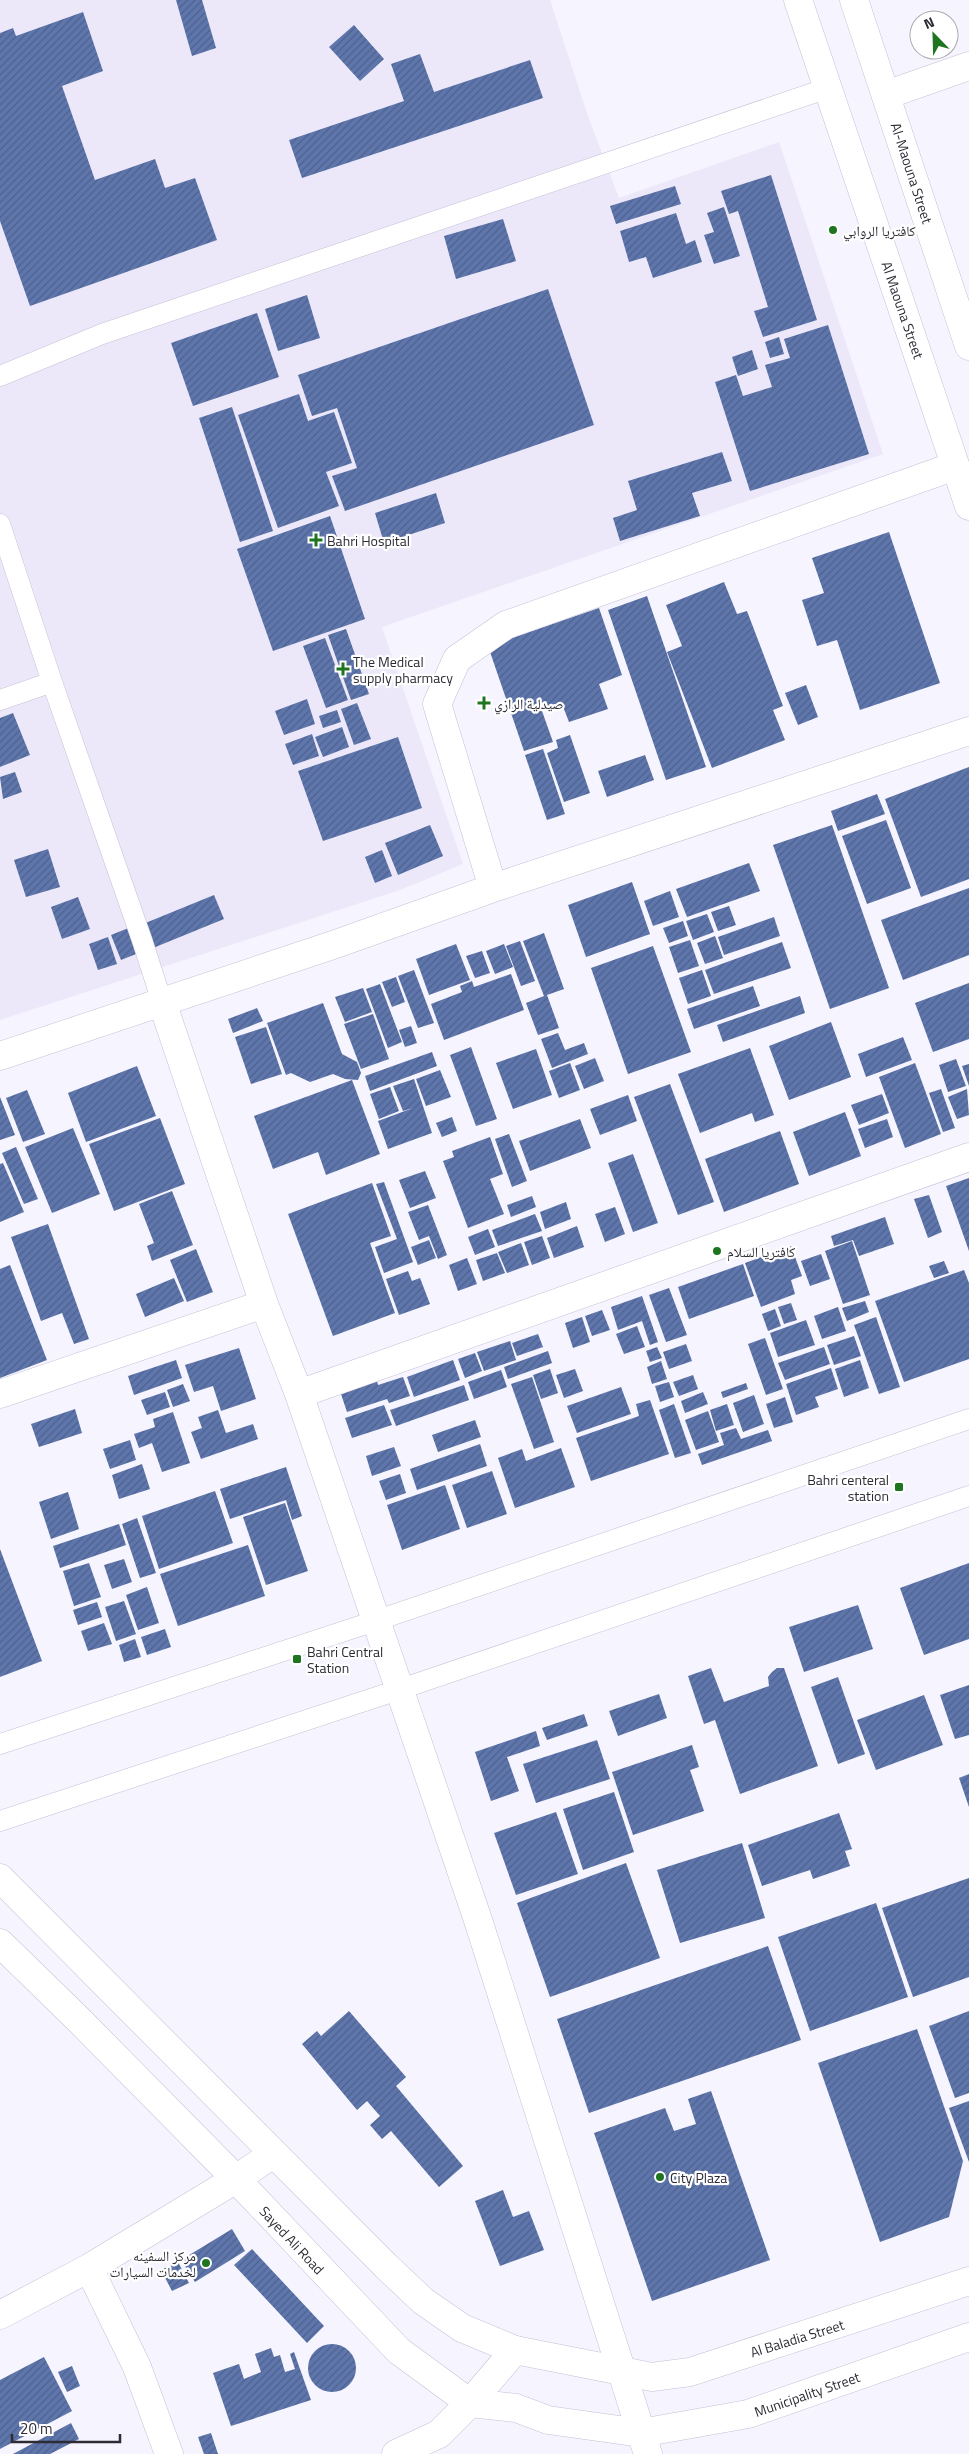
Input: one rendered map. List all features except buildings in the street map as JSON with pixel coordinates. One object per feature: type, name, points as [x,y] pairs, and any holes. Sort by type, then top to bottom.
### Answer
[{"type":"main road","name":"Al Maouna Street","points":[[798,0],[969,506]]},
{"type":"main road","name":"Al-Maouna Street","points":[[854,0],[969,346]]},
{"type":"main road","points":[[886,95],[969,66]]},
{"type":"main road","points":[[493,888],[437,704],[457,659],[506,625],[956,466]]},
{"type":"main road","points":[[0,1056],[493,888],[969,731]]},
{"type":"main road","points":[[162,1002],[264,1304],[299,1394],[374,1621],[478,1920],[644,2444]]},
{"type":"main road","points":[[299,1394],[969,1157]]},
{"type":"main road","points":[[0,1394],[264,1304]]},
{"type":"main road","points":[[0,1878],[273,2154],[423,2301],[462,2328],[515,2350],[622,2370]]},
{"type":"main road","name":"Sayed Ali Road","points":[[0,1943],[236,2179],[399,2351],[470,2403]]},
{"type":"main road","points":[[0,2315],[90,2268],[236,2179],[273,2154]]},
{"type":"main road","points":[[90,2268],[137,2367],[169,2454]]},
{"type":"main road","name":"Al Baladia Street","points":[[622,2370],[652,2377],[690,2372],[969,2281]]},
{"type":"main road","name":"Municipality Street","points":[[644,2444],[748,2414],[969,2337]]},
{"type":"main road","points":[[396,2454],[439,2434],[470,2403],[515,2350]]},
{"type":"main road","points":[[470,2403],[516,2408],[548,2420],[644,2444]]},
{"type":"lane","points":[[0,376],[102,334],[828,88]]},
{"type":"lane","points":[[0,524],[162,1002]]},
{"type":"lane","points":[[0,700],[52,682]]},
{"type":"lane","points":[[0,1744],[374,1621],[969,1419]]},
{"type":"lane","points":[[0,1821],[398,1690],[969,1496]]},
{"type":"shaded area","name":"Bahri Hospital","points":[[0,0],[550,0],[588,116],[619,198],[779,142],[883,454],[382,627],[463,864],[400,890],[0,1020]]},
{"type":"place","name":"كافتريا الروابي","points":[[833,230]]},
{"type":"place","name":"Bahri Hospital","points":[[316,540]]},
{"type":"place","name":"The Medical supply pharmacy","points":[[343,669]]},
{"type":"place","name":"صيدلية الرازي","points":[[484,703]]},
{"type":"place","name":"كافتريا السلام","points":[[717,1251]]},
{"type":"place","name":"Bahri centeral station","points":[[899,1487]]},
{"type":"place","name":"Bahri Central Station","points":[[297,1659]]},
{"type":"place","name":"City Plaza","points":[[660,2177]]},
{"type":"place","name":"مركز السفينه لخدمات السيارات","points":[[206,2263]]}]
